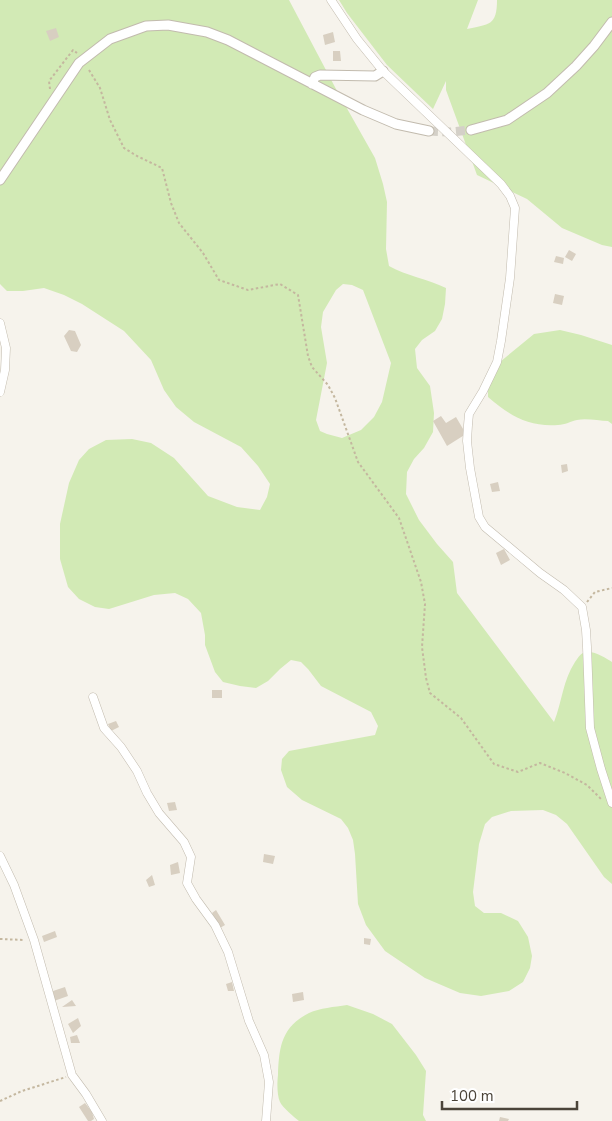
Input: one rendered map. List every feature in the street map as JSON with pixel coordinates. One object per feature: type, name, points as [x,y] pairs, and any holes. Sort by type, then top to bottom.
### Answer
[{"type":"street","points":[[331,0],[357,39],[383,71],[501,184],[510,196],[515,208],[510,278],[497,362],[469,414],[467,441],[470,468],[478,518],[485,527],[564,590],[582,607],[587,638],[590,728],[609,804]]},
{"type":"street","points":[[471,130],[507,120],[547,93],[576,66],[612,22]]},
{"type":"street","points":[[0,180],[80,63],[110,39],[146,26],[168,25],[207,32],[236,44],[363,110],[396,124],[429,132]]},
{"type":"street","points":[[312,84],[316,77],[320,75],[375,76],[383,71]]},
{"type":"street","points":[[0,323],[6,348],[5,370],[0,392]]},
{"type":"street","points":[[93,697],[104,728],[121,747],[137,771],[159,813],[184,842],[191,857],[187,883],[215,925],[228,952],[249,1022],[264,1055],[270,1082],[266,1121]]},
{"type":"street","points":[[0,856],[14,885],[34,940],[72,1075],[102,1121]]},
{"type":"path","points":[[53,102],[49,81],[73,50],[77,53]]},
{"type":"path","points":[[90,70],[100,88],[110,120],[124,148],[162,168],[170,203],[179,223],[203,252],[219,280],[248,290],[280,284],[298,295],[308,356],[312,367],[328,385],[335,398],[358,462],[399,518],[421,582],[425,604],[422,647],[430,693],[461,718],[494,764],[518,772],[540,763],[565,772],[587,786],[609,804]]},
{"type":"path","points":[[582,607],[595,592],[612,588]]},
{"type":"path","points":[[0,939],[34,940]]},
{"type":"path","points":[[0,1101],[22,1090],[72,1075]]},
{"type":"green space","points":[[0,0],[289,0],[375,158],[387,202],[386,249],[389,266],[446,288],[442,319],[435,331],[422,340],[415,349],[417,368],[430,386],[434,413],[433,432],[407,472],[406,494],[419,520],[453,562],[457,593],[554,722],[568,676],[580,656],[585,652],[590,652],[612,662],[612,884],[604,877],[567,824],[556,815],[543,810],[511,811],[492,817],[485,824],[479,844],[473,892],[475,906],[484,913],[501,913],[518,921],[528,937],[532,956],[530,968],[523,982],[509,991],[481,996],[460,993],[425,978],[385,951],[366,925],[358,904],[355,854],[353,840],[348,828],[341,819],[302,800],[287,787],[281,770],[282,759],[289,751],[375,735],[378,726],[371,712],[321,686],[301,662],[291,660],[268,681],[256,688],[223,682],[215,672],[205,645],[201,613],[188,599],[175,593],[154,595],[109,609],[95,607],[79,599],[68,587],[60,559],[60,524],[69,483],[79,460],[89,449],[106,440],[132,439],[151,443],[174,458],[208,496],[237,507],[260,510],[267,497],[270,484],[258,466],[241,447],[194,422],[176,407],[164,390],[151,360],[124,331],[82,304],[64,295],[44,288],[7,291],[0,284]],"holes":[[[343,284],[352,285],[363,290],[391,363],[382,402],[374,417],[361,430],[342,438],[320,431],[316,420],[327,363],[321,327],[323,312],[336,290]]]},
{"type":"green space","points":[[339,0],[478,0],[467,29],[490,22],[497,9],[497,0],[612,0],[612,247],[602,245],[562,228],[527,199],[477,175],[446,90],[446,81],[433,109],[387,65]]},
{"type":"green space","points":[[560,330],[612,345],[612,424],[608,421],[585,419],[561,425],[528,422],[504,410],[488,397],[488,380],[495,366],[534,334]]},
{"type":"green space","points":[[347,1005],[373,1014],[392,1024],[416,1055],[426,1071],[423,1115],[426,1121],[299,1121],[281,1104],[278,1089],[278,1065],[283,1039],[287,1032],[292,1025],[309,1013]]},
{"type":"building","points":[[56,28],[59,37],[50,41],[46,31]]},
{"type":"building","points":[[333,32],[335,42],[325,45],[323,35]]},
{"type":"building","points":[[333,51],[340,51],[341,61],[333,61]]},
{"type":"building","points":[[569,250],[576,254],[572,261],[565,257]]},
{"type":"building","points":[[556,256],[564,258],[563,264],[554,262]]},
{"type":"building","points":[[555,294],[564,296],[562,305],[553,303]]},
{"type":"building","points":[[69,330],[75,331],[81,345],[77,352],[71,351],[64,336]]},
{"type":"building","points":[[441,416],[446,423],[456,417],[466,434],[447,446],[433,421]]},
{"type":"building","points":[[567,464],[568,471],[562,473],[561,465]]},
{"type":"building","points":[[498,482],[500,491],[492,492],[490,484]]},
{"type":"building","points":[[504,549],[510,560],[501,565],[496,553]]},
{"type":"building","points":[[212,690],[222,690],[222,698],[212,698]]},
{"type":"building","points":[[116,721],[119,727],[111,731],[108,724]]},
{"type":"building","points":[[175,802],[177,810],[169,811],[167,803]]},
{"type":"building","points":[[264,854],[275,856],[273,864],[263,862]]},
{"type":"building","points":[[178,862],[180,873],[171,875],[170,865]]},
{"type":"building","points":[[152,875],[155,885],[149,887],[146,880]]},
{"type":"building","points":[[216,910],[225,925],[220,928],[212,913]]},
{"type":"building","points":[[55,931],[57,937],[44,942],[42,936]]},
{"type":"building","points":[[364,938],[371,939],[370,945],[364,944]]},
{"type":"building","points":[[232,982],[234,991],[228,991],[226,984]]},
{"type":"building","points":[[65,987],[68,996],[54,1001],[53,991]]},
{"type":"building","points":[[303,992],[304,1000],[293,1002],[292,994]]},
{"type":"building","points":[[72,1000],[76,1006],[62,1007]]},
{"type":"building","points":[[78,1018],[81,1026],[73,1033],[68,1024]]},
{"type":"building","points":[[77,1035],[80,1043],[71,1043],[70,1037]]},
{"type":"building","points":[[85,1103],[92,1112],[94,1119],[91,1121],[88,1121],[79,1107]]},
{"type":"building","points":[[500,1117],[509,1119],[508,1121],[499,1121]]},
{"type":"tunnel","points":[[429,131],[471,130]]}]
